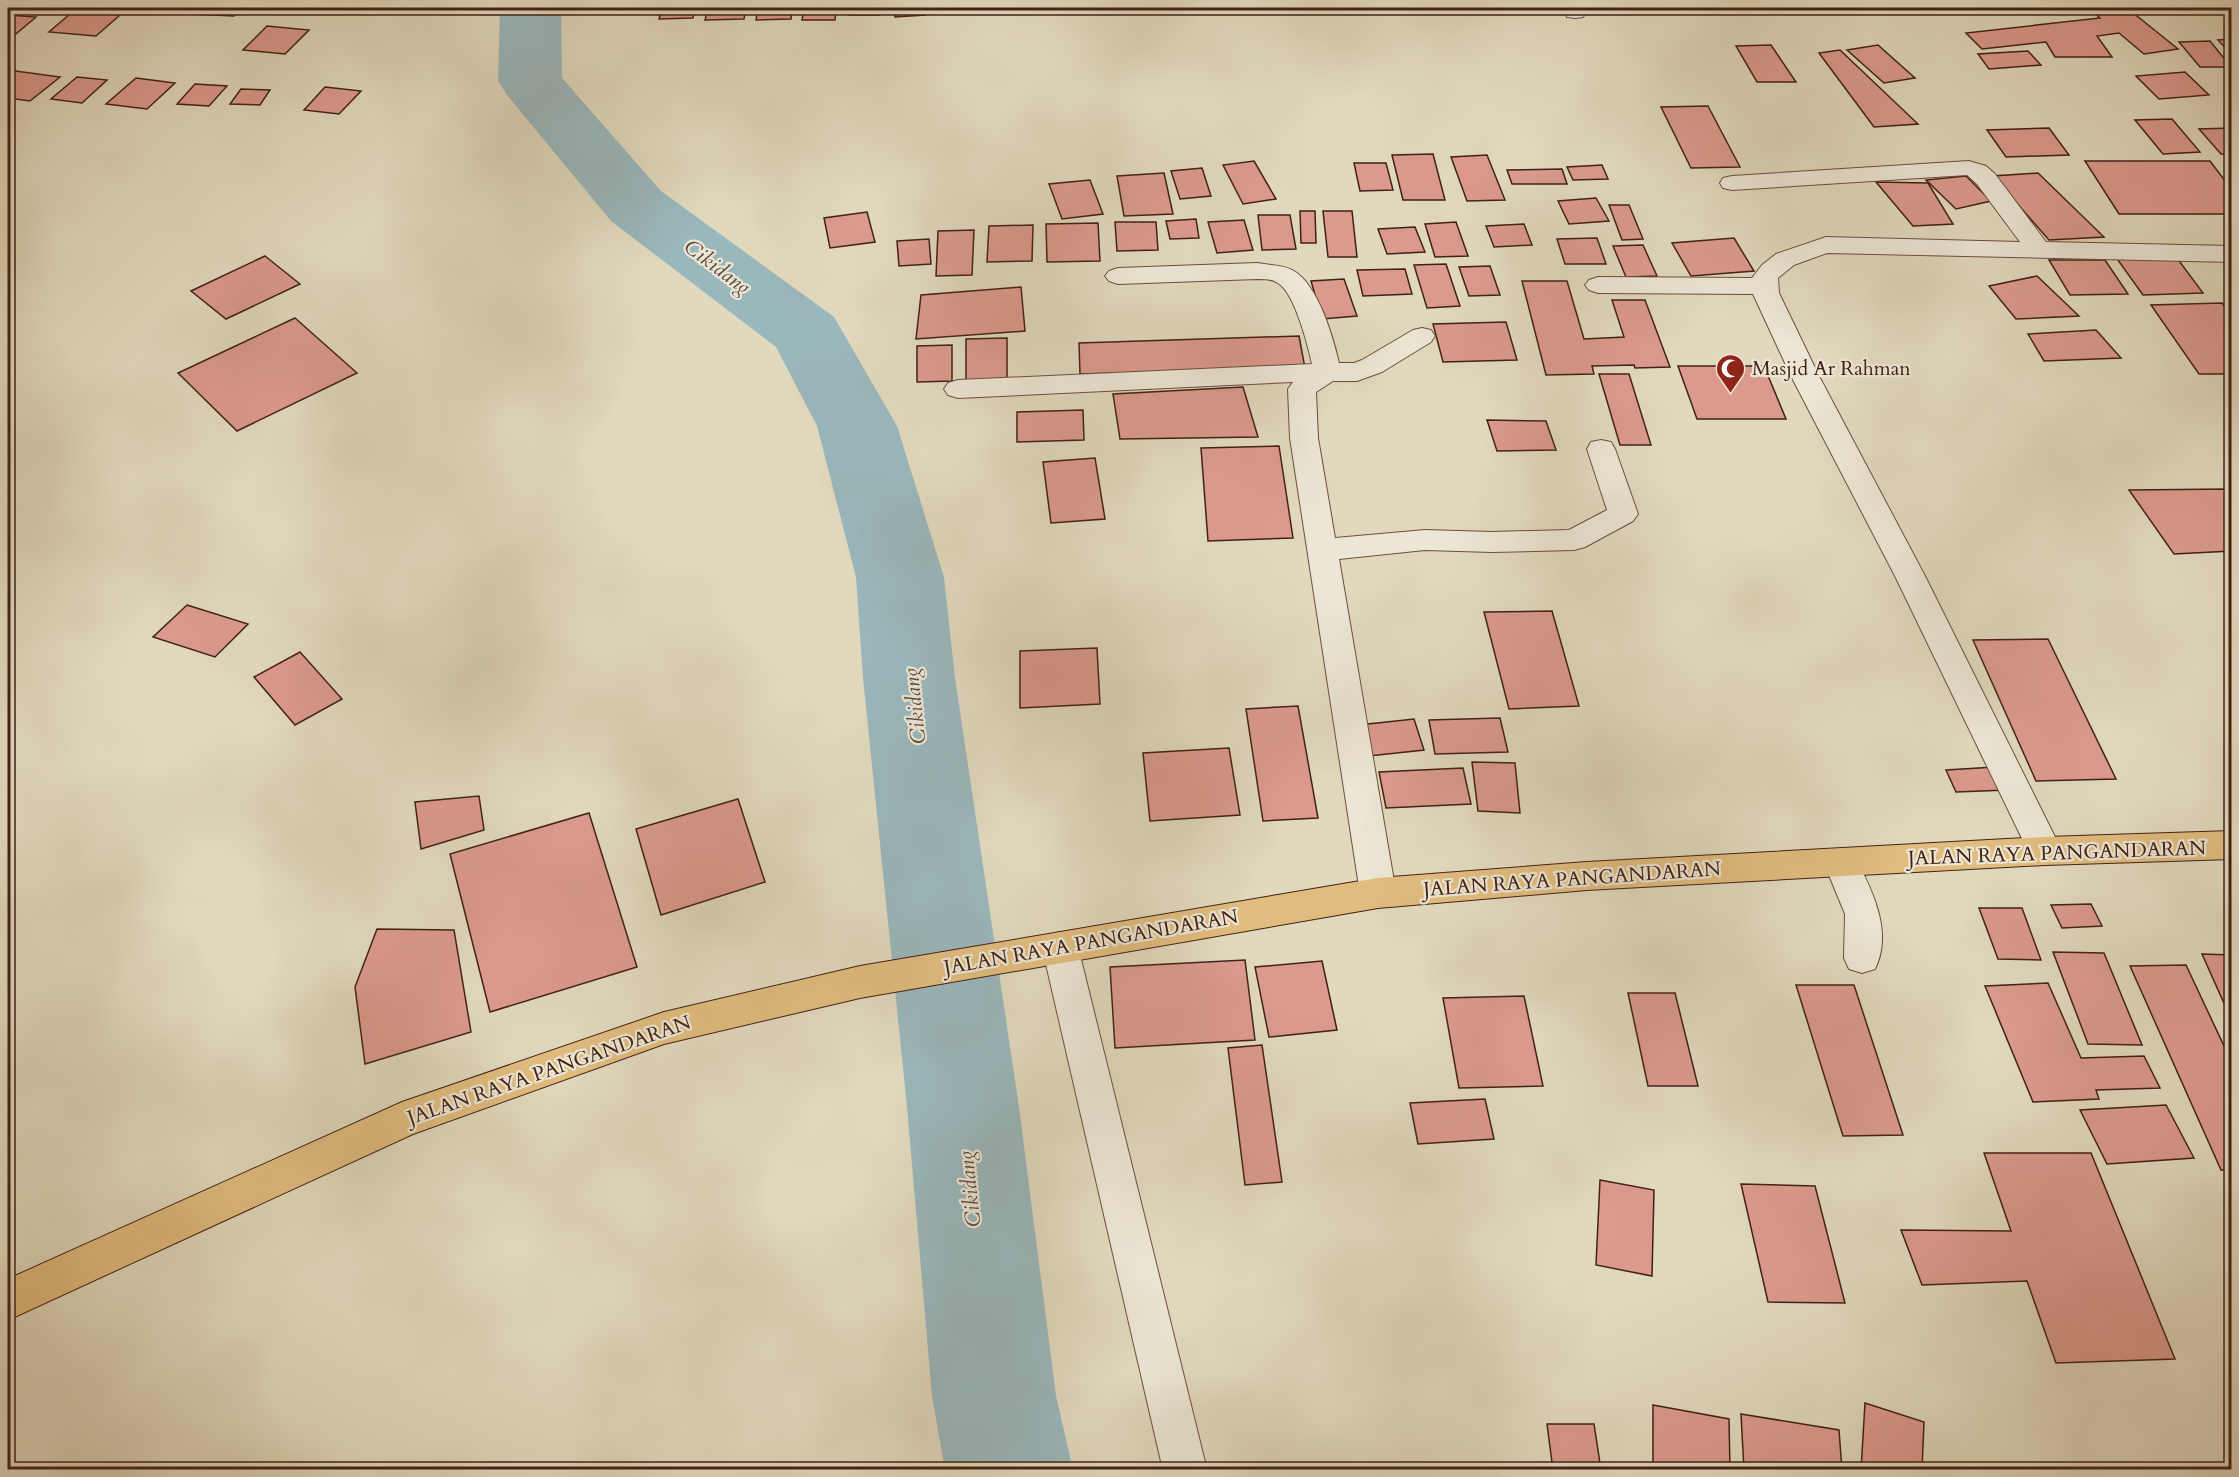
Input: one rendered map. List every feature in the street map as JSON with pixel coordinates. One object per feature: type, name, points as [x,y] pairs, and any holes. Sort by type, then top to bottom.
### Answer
[{"type":"highway","name":"JALAN RAYA PANGANDARAN","points":[[8,1300],[402,1120],[664,1028],[860,982],[1378,893],[1587,876],[2045,851],[2232,845]]},
{"type":"street","points":[[1732,183],[1969,168],[1978,171],[1986,179],[2039,250]]},
{"type":"street","points":[[2045,851],[1910,576],[1804,376],[1766,294],[1765,277],[1776,264],[1804,251],[1826,245],[2232,254]]},
{"type":"street","points":[[1118,276],[1257,271],[1284,275],[1298,286],[1321,343],[1327,372]]},
{"type":"street","points":[[1598,285],[1766,286]]},
{"type":"street","points":[[958,388],[1357,372],[1422,336]]},
{"type":"street","points":[[1327,372],[1302,389],[1304,438],[1378,893]]},
{"type":"street","points":[[1322,550],[1425,540],[1492,542],[1574,540],[1623,514],[1601,449]]},
{"type":"street","points":[[1841,862],[1863,914],[1862,958]]},
{"type":"street","points":[[1060,947],[1185,1470]]},
{"type":"building","points":[[8,8],[41,8],[34,13],[8,11]]},
{"type":"building","points":[[77,8],[128,8],[96,36],[49,32]]},
{"type":"building","points":[[169,8],[242,8],[234,16],[168,13]]},
{"type":"building","points":[[662,8],[695,8],[693,18],[659,19]]},
{"type":"building","points":[[708,8],[746,8],[744,19],[705,20]]},
{"type":"building","points":[[758,8],[792,8],[791,19],[756,20]]},
{"type":"building","points":[[804,8],[836,8],[835,20],[802,20]]},
{"type":"building","points":[[850,8],[879,8],[879,15],[849,15]]},
{"type":"building","points":[[895,8],[924,8],[925,15],[895,17]]},
{"type":"building","points":[[2088,8],[2127,8],[2178,49],[2144,54],[2119,33],[2097,36],[2112,57],[2055,57],[2046,42],[1982,49],[1966,33],[2100,18]]},
{"type":"building","points":[[8,15],[36,17],[11,38],[8,38]]},
{"type":"building","points":[[267,26],[309,30],[285,54],[243,50]]},
{"type":"building","points":[[2232,39],[2232,55],[2218,40]]},
{"type":"building","points":[[2210,41],[2231,67],[2200,67],[2179,42]]},
{"type":"building","points":[[1771,45],[1796,82],[1757,82],[1736,46]]},
{"type":"building","points":[[1878,45],[1915,78],[1884,83],[1847,50]]},
{"type":"building","points":[[1840,50],[1918,124],[1874,127],[1819,53]]},
{"type":"building","points":[[2028,51],[2041,65],[1989,69],[1978,54]]},
{"type":"building","points":[[8,70],[60,77],[30,101],[8,98]]},
{"type":"building","points":[[2185,72],[2209,95],[2159,99],[2136,76]]},
{"type":"building","points":[[77,77],[107,80],[82,103],[51,99]]},
{"type":"building","points":[[136,78],[175,83],[147,109],[106,104]]},
{"type":"building","points":[[195,84],[227,86],[209,106],[177,104]]},
{"type":"building","points":[[325,87],[361,91],[339,114],[304,110]]},
{"type":"building","points":[[241,89],[270,90],[260,105],[230,104]]},
{"type":"building","points":[[1708,106],[1740,167],[1691,168],[1661,107]]},
{"type":"building","points":[[2172,119],[2200,152],[2163,154],[2135,120]]},
{"type":"building","points":[[2049,128],[2069,155],[2006,157],[1987,130]]},
{"type":"building","points":[[2232,128],[2232,154],[2221,154],[2199,129]]},
{"type":"building","points":[[1433,154],[1445,200],[1403,200],[1392,155]]},
{"type":"building","points":[[1487,155],[1505,200],[1467,201],[1451,157]]},
{"type":"building","points":[[1254,161],[1276,199],[1243,204],[1223,165]]},
{"type":"building","points":[[2085,161],[2210,161],[2232,190],[2232,214],[2119,214]]},
{"type":"building","points":[[1354,163],[1386,163],[1393,190],[1360,191]]},
{"type":"building","points":[[1602,165],[1608,179],[1573,180],[1567,167]]},
{"type":"building","points":[[1202,168],[1211,196],[1180,199],[1171,171]]},
{"type":"building","points":[[1562,169],[1567,184],[1512,184],[1507,170]]},
{"type":"building","points":[[1164,173],[1173,214],[1124,216],[1117,176]]},
{"type":"building","points":[[2038,173],[2104,237],[2049,240],[1993,176]]},
{"type":"building","points":[[1966,176],[1991,201],[1956,209],[1926,180]]},
{"type":"building","points":[[1090,180],[1103,214],[1062,219],[1049,184]]},
{"type":"building","points":[[1876,182],[1928,183],[1953,224],[1913,226]]},
{"type":"building","points":[[1596,198],[1609,221],[1569,224],[1558,201]]},
{"type":"building","points":[[1609,205],[1629,205],[1643,239],[1622,240]]},
{"type":"building","points":[[1300,211],[1315,211],[1316,243],[1301,243]]},
{"type":"building","points":[[1323,211],[1352,211],[1357,257],[1328,257]]},
{"type":"building","points":[[867,212],[875,242],[830,248],[824,218]]},
{"type":"building","points":[[1258,215],[1290,215],[1296,249],[1262,250]]},
{"type":"building","points":[[1196,219],[1199,238],[1170,239],[1166,221]]},
{"type":"building","points":[[1244,220],[1253,250],[1217,253],[1208,222]]},
{"type":"building","points":[[1115,222],[1156,222],[1158,250],[1117,251]]},
{"type":"building","points":[[1456,222],[1468,256],[1435,257],[1425,224]]},
{"type":"building","points":[[1098,223],[1100,261],[1047,262],[1046,224]]},
{"type":"building","points":[[1524,224],[1532,245],[1494,247],[1486,226]]},
{"type":"building","points":[[1033,225],[1032,261],[987,262],[989,226]]},
{"type":"building","points":[[1415,227],[1425,252],[1387,254],[1378,229]]},
{"type":"building","points":[[974,230],[972,275],[936,276],[938,231]]},
{"type":"building","points":[[1597,238],[1606,264],[1565,264],[1557,239]]},
{"type":"building","points":[[1734,238],[1754,271],[1691,276],[1672,243]]},
{"type":"building","points":[[929,239],[931,264],[899,266],[897,241]]},
{"type":"building","points":[[1643,245],[1657,276],[1626,277],[1613,246]]},
{"type":"building","points":[[2174,254],[2203,293],[2143,295],[2115,256]]},
{"type":"building","points":[[265,256],[300,284],[226,319],[191,291]]},
{"type":"building","points":[[2049,260],[2105,260],[2128,294],[2070,295]]},
{"type":"building","points":[[1446,264],[1460,306],[1427,308],[1414,265]]},
{"type":"building","points":[[1490,266],[1500,295],[1469,296],[1459,267]]},
{"type":"building","points":[[1405,269],[1412,294],[1363,296],[1357,270]]},
{"type":"building","points":[[2037,276],[2079,316],[2016,319],[1989,286]]},
{"type":"building","points":[[1344,279],[1357,316],[1322,319],[1311,281]]},
{"type":"building","points":[[1522,281],[1567,281],[1584,339],[1624,337],[1612,300],[1645,300],[1670,367],[1592,366],[1594,374],[1546,375]]},
{"type":"building","points":[[1021,287],[1025,331],[916,339],[921,295]]},
{"type":"building","points":[[2222,303],[2232,316],[2232,374],[2199,374],[2151,305]]},
{"type":"building","points":[[295,318],[357,373],[237,431],[178,373]]},
{"type":"building","points":[[1506,322],[1517,360],[1443,362],[1433,324]]},
{"type":"building","points":[[2096,330],[2121,358],[2044,361],[2028,334]]},
{"type":"building","points":[[1299,336],[1305,368],[1080,374],[1079,343]]},
{"type":"building","points":[[1007,338],[1007,380],[966,382],[966,339]]},
{"type":"building","points":[[952,345],[952,381],[917,382],[917,346]]},
{"type":"building","name":"Masjid Ar Rahman","points":[[1678,366],[1764,366],[1786,419],[1697,419]]},
{"type":"building","points":[[1599,374],[1629,374],[1651,445],[1620,445]]},
{"type":"building","points":[[1243,387],[1258,437],[1120,439],[1113,394]]},
{"type":"building","points":[[1083,410],[1084,440],[1017,442],[1017,412]]},
{"type":"building","points":[[1487,420],[1546,421],[1556,450],[1497,451]]},
{"type":"building","points":[[1279,446],[1293,538],[1208,541],[1201,448]]},
{"type":"building","points":[[1095,458],[1105,519],[1051,523],[1043,462]]},
{"type":"building","points":[[2229,489],[2232,493],[2232,551],[2174,554],[2129,490]]},
{"type":"building","points":[[187,605],[248,624],[215,657],[153,637]]},
{"type":"building","points":[[1552,611],[1579,706],[1509,709],[1484,612]]},
{"type":"building","points":[[2048,639],[2116,779],[2036,781],[1973,640]]},
{"type":"building","points":[[1097,648],[1100,704],[1020,708],[1020,651]]},
{"type":"building","points":[[300,652],[342,699],[295,725],[254,677]]},
{"type":"building","points":[[1298,706],[1318,818],[1263,821],[1246,709]]},
{"type":"building","points":[[1500,718],[1508,752],[1435,754],[1429,720]]},
{"type":"building","points":[[1414,719],[1424,750],[1369,756],[1359,725]]},
{"type":"building","points":[[1229,748],[1240,815],[1150,821],[1143,753]]},
{"type":"building","points":[[1472,762],[1515,763],[1520,813],[1478,811]]},
{"type":"building","points":[[1995,767],[2007,790],[1956,792],[1946,770]]},
{"type":"building","points":[[1463,768],[1471,804],[1386,808],[1379,772]]},
{"type":"building","points":[[479,796],[484,830],[421,849],[415,802]]},
{"type":"building","points":[[738,799],[765,882],[661,915],[636,829]]},
{"type":"building","points":[[589,813],[637,967],[490,1012],[450,854]]},
{"type":"building","points":[[2091,904],[2102,926],[2062,928],[2051,905]]},
{"type":"building","points":[[1979,908],[2022,908],[2041,960],[1998,959]]},
{"type":"building","points":[[377,929],[454,930],[471,1032],[365,1064],[355,987]]},
{"type":"building","points":[[2053,952],[2104,953],[2142,1045],[2088,1044]]},
{"type":"building","points":[[2202,954],[2232,955],[2232,1019],[2231,1019]]},
{"type":"building","points":[[1245,960],[1255,1040],[1115,1048],[1110,967]]},
{"type":"building","points":[[1322,961],[1337,1030],[1269,1037],[1255,967]]},
{"type":"building","points":[[2186,965],[2232,1063],[2232,1170],[2221,1170],[2130,966]]},
{"type":"building","points":[[2048,983],[2081,1058],[2144,1056],[2160,1088],[2096,1090],[2099,1099],[2033,1102],[1985,986]]},
{"type":"building","points":[[1796,985],[1854,985],[1903,1135],[1843,1136]]},
{"type":"building","points":[[1628,993],[1675,993],[1698,1086],[1648,1086]]},
{"type":"building","points":[[1524,996],[1543,1086],[1459,1088],[1443,998]]},
{"type":"building","points":[[1262,1045],[1282,1182],[1245,1185],[1228,1048]]},
{"type":"building","points":[[1485,1099],[1494,1139],[1418,1144],[1410,1103]]},
{"type":"building","points":[[2166,1105],[2194,1158],[2107,1164],[2080,1110]]},
{"type":"building","points":[[1984,1153],[2091,1153],[2175,1359],[2056,1363],[2027,1281],[1922,1285],[1901,1230],[2011,1231]]},
{"type":"building","points":[[1600,1180],[1654,1190],[1652,1276],[1596,1265]]},
{"type":"building","points":[[1741,1184],[1815,1186],[1845,1303],[1768,1302]]},
{"type":"building","points":[[1865,1403],[1924,1422],[1922,1470],[1861,1470]]},
{"type":"building","points":[[1653,1405],[1729,1419],[1730,1470],[1653,1470]]},
{"type":"building","points":[[1741,1414],[1839,1430],[1842,1470],[1744,1470]]},
{"type":"building","points":[[1547,1424],[1594,1424],[1601,1470],[1553,1470]]},
{"type":"waterway","name":"Cikidang","points":[[531,8],[530,81],[636,206],[807,334],[857,426],[900,577],[909,678],[963,1107],[994,1396],[1009,1470]]},
{"type":"place","name":"Masjid Ar Rahman","points":[[1731,394]]}]
